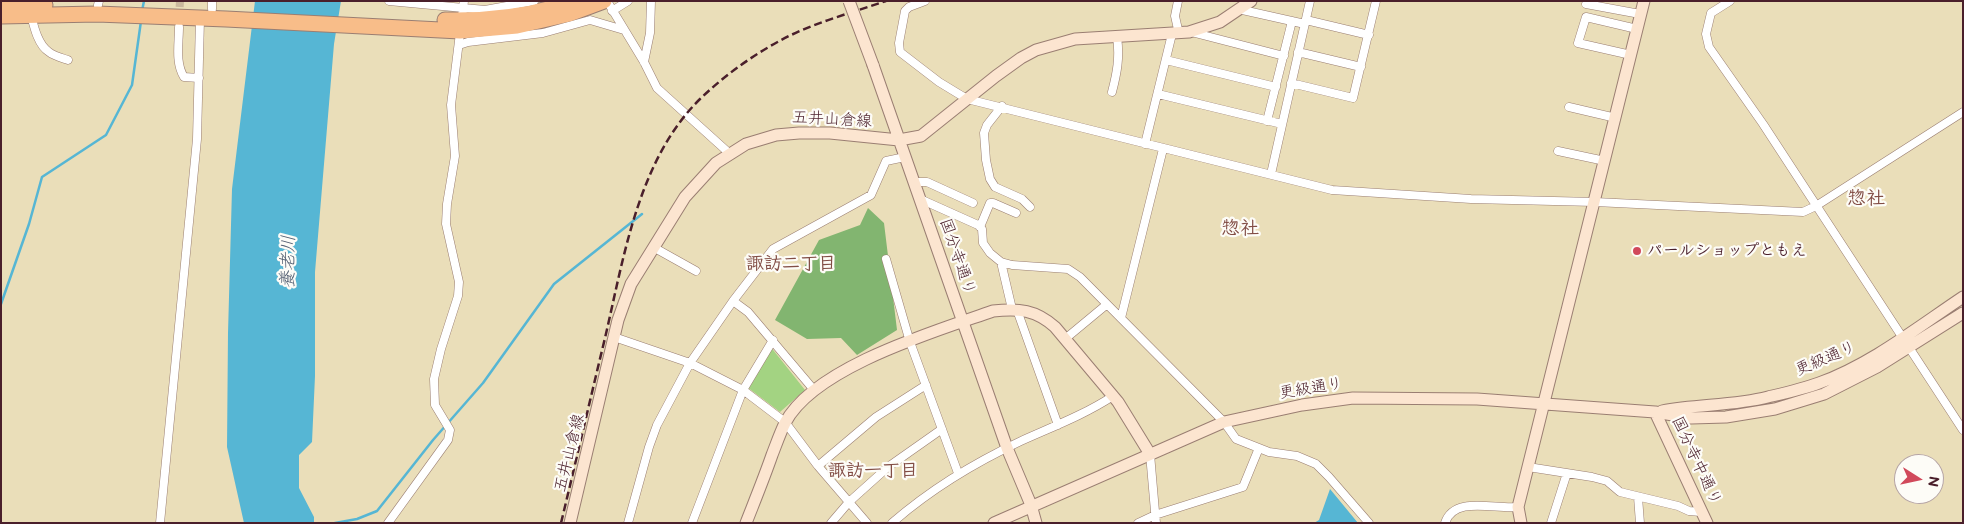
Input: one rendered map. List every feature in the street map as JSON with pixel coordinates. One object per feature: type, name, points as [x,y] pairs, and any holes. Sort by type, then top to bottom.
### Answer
[{"type":"highway","points":[[1,5],[99,3],[219,9],[386,24],[462,21],[539,11],[576,1]]},
{"type":"highway","points":[[462,21],[517,26],[608,4]]},
{"type":"highway","points":[[1,16],[97,14],[200,19],[219,9]]},
{"type":"street","points":[[389,1],[462,21],[485,10],[534,1]]},
{"type":"street","points":[[628,1],[608,4],[658,88],[729,153]]},
{"type":"street","points":[[644,62],[650,33],[650,1]]},
{"type":"street","name":"国分寺通り","points":[[849,1],[1007,448],[1031,505],[1036,523]]},
{"type":"street","points":[[925,1],[905,11],[899,44],[900,52],[939,82],[967,99],[1002,106],[1145,144],[1332,190],[1471,199],[1595,202],[1803,212],[1816,206],[1963,112]]},
{"type":"street","points":[[1145,144],[1166,60],[1180,33],[1175,16],[1178,1]]},
{"type":"street","name":"五井山倉線","points":[[570,523],[614,337],[626,295],[653,247],[685,197],[716,163],[729,153],[761,138],[788,134],[830,133],[899,140],[921,136],[1021,58],[1036,50],[1075,39],[1180,33],[1220,22],[1251,1]]},
{"type":"street","points":[[1270,174],[1310,1]]},
{"type":"street","points":[[1291,83],[1353,98],[1376,1]]},
{"type":"street","points":[[1521,523],[1518,507],[1644,1]]},
{"type":"street","points":[[1730,1],[1711,13],[1706,34],[1709,47],[1963,430]]},
{"type":"street","points":[[1586,4],[1640,14]]},
{"type":"street","points":[[1238,10],[1369,35]]},
{"type":"street","points":[[30,15],[42,45],[49,52],[68,60]]},
{"type":"street","points":[[1631,55],[1578,43],[1586,17],[1637,29]]},
{"type":"street","points":[[160,523],[197,139],[200,19]]},
{"type":"street","points":[[462,21],[468,42],[543,33],[590,20],[624,30]]},
{"type":"street","points":[[388,523],[451,434],[448,424],[435,405],[434,379],[441,349],[458,296],[459,282],[446,224],[447,204],[455,156],[452,105],[462,21]]},
{"type":"street","points":[[1268,121],[1292,21]]},
{"type":"street","points":[[179,27],[178,63],[180,71],[184,76],[199,78]]},
{"type":"street","points":[[1180,33],[1284,56]]},
{"type":"street","points":[[1112,92],[1118,68],[1119,52],[1117,37]]},
{"type":"street","points":[[1298,52],[1361,67]]},
{"type":"street","points":[[1166,60],[1276,87]]},
{"type":"street","points":[[1158,94],[1282,124]]},
{"type":"street","points":[[1002,106],[987,125],[984,132],[986,160],[990,179],[995,187],[1022,199],[1030,207]]},
{"type":"street","points":[[1569,107],[1616,118]]},
{"type":"street","points":[[1121,318],[1163,148]]},
{"type":"street","points":[[1558,151],[1605,161]]},
{"type":"street","points":[[628,523],[657,425],[690,363],[732,301],[773,248],[870,195],[886,161],[905,157]]},
{"type":"street","points":[[914,182],[927,182],[973,203]]},
{"type":"street","points":[[920,199],[980,227]]},
{"type":"street","points":[[1016,213],[993,202],[990,203],[980,227],[983,242],[990,253],[1001,262],[1068,269],[1080,277],[1224,422],[1236,438],[1269,452],[1297,456],[1316,464],[1369,523]]},
{"type":"street","points":[[653,247],[696,271]]},
{"type":"street","points":[[886,259],[910,342],[958,473]]},
{"type":"street","points":[[1001,262],[1014,309],[1058,425]]},
{"type":"street","name":"更級通り","points":[[1655,412],[1689,406],[1726,404],[1766,398],[1820,383],[1858,365],[1963,297]]},
{"type":"street","points":[[732,301],[748,312],[814,390]]},
{"type":"street","points":[[1065,340],[1106,305]]},
{"type":"street","points":[[746,523],[785,422],[801,402],[814,390],[864,361],[910,342],[993,311],[1014,309],[1044,317],[1113,396],[1150,454],[1156,519]]},
{"type":"street","name":"更級通り","points":[[994,523],[1031,505],[1224,422],[1302,405],[1353,398],[1477,399],[1655,412],[1691,418],[1726,417],[1775,409],[1824,394],[1908,348],[1963,313]]},
{"type":"street","points":[[614,337],[690,363],[743,390],[785,422],[818,466],[868,523]]},
{"type":"street","points":[[692,523],[743,390],[773,340]]},
{"type":"street","points":[[818,466],[876,417],[926,385]]},
{"type":"street","points":[[892,523],[914,504],[958,473],[1098,406],[1113,396]]},
{"type":"street","name":"国分寺中通り","points":[[1655,412],[1704,518]]},
{"type":"street","points":[[831,523],[849,502],[888,467],[942,430]]},
{"type":"street","points":[[1138,523],[1156,519],[1244,487],[1259,448]]},
{"type":"street","points":[[1528,467],[1592,476],[1607,481],[1620,492],[1678,506],[1704,518]]},
{"type":"street","points":[[1554,522],[1567,473]]},
{"type":"street","points":[[1638,497],[1640,523]]},
{"type":"street","points":[[1444,523],[1449,514],[1463,507],[1474,505],[1518,507]]},
{"type":"green space","points":[[868,208],[884,223],[897,330],[857,355],[841,338],[807,339],[775,320],[819,240],[860,225]]},
{"type":"green space","points":[[770,346],[805,390],[780,412],[747,387]]},
{"type":"water","name":"養老川","points":[[255,1],[341,1],[334,44],[315,272],[315,376],[312,442],[299,455],[299,488],[314,517],[314,523],[244,523],[227,447],[232,189]]},
{"type":"water","points":[[1330,489],[1358,523],[1314,523],[1319,520]]},
{"type":"waterway","points":[[142,11],[144,1]]},
{"type":"waterway","points":[[1,304],[29,224],[42,177],[106,135],[132,85],[141,21]]},
{"type":"waterway","points":[[335,523],[357,519],[377,511],[433,440],[483,383],[554,284],[642,214]]},
{"type":"tunnel","points":[[179,19],[180,1]]},
{"type":"railway","points":[[561,523],[636,211],[662,151],[679,123],[700,99],[720,81],[742,64],[777,42],[825,21],[886,1]]},
{"type":"place","name":"パールショップともえ","points":[[1637,251]]},
{"type":"district","name":"惣社","points":[[1866,199]]},
{"type":"district","name":"惣社","points":[[1240,229]]},
{"type":"district","name":"諏訪二丁目","points":[[791,264]]},
{"type":"district","name":"諏訪一丁目","points":[[873,471]]}]
